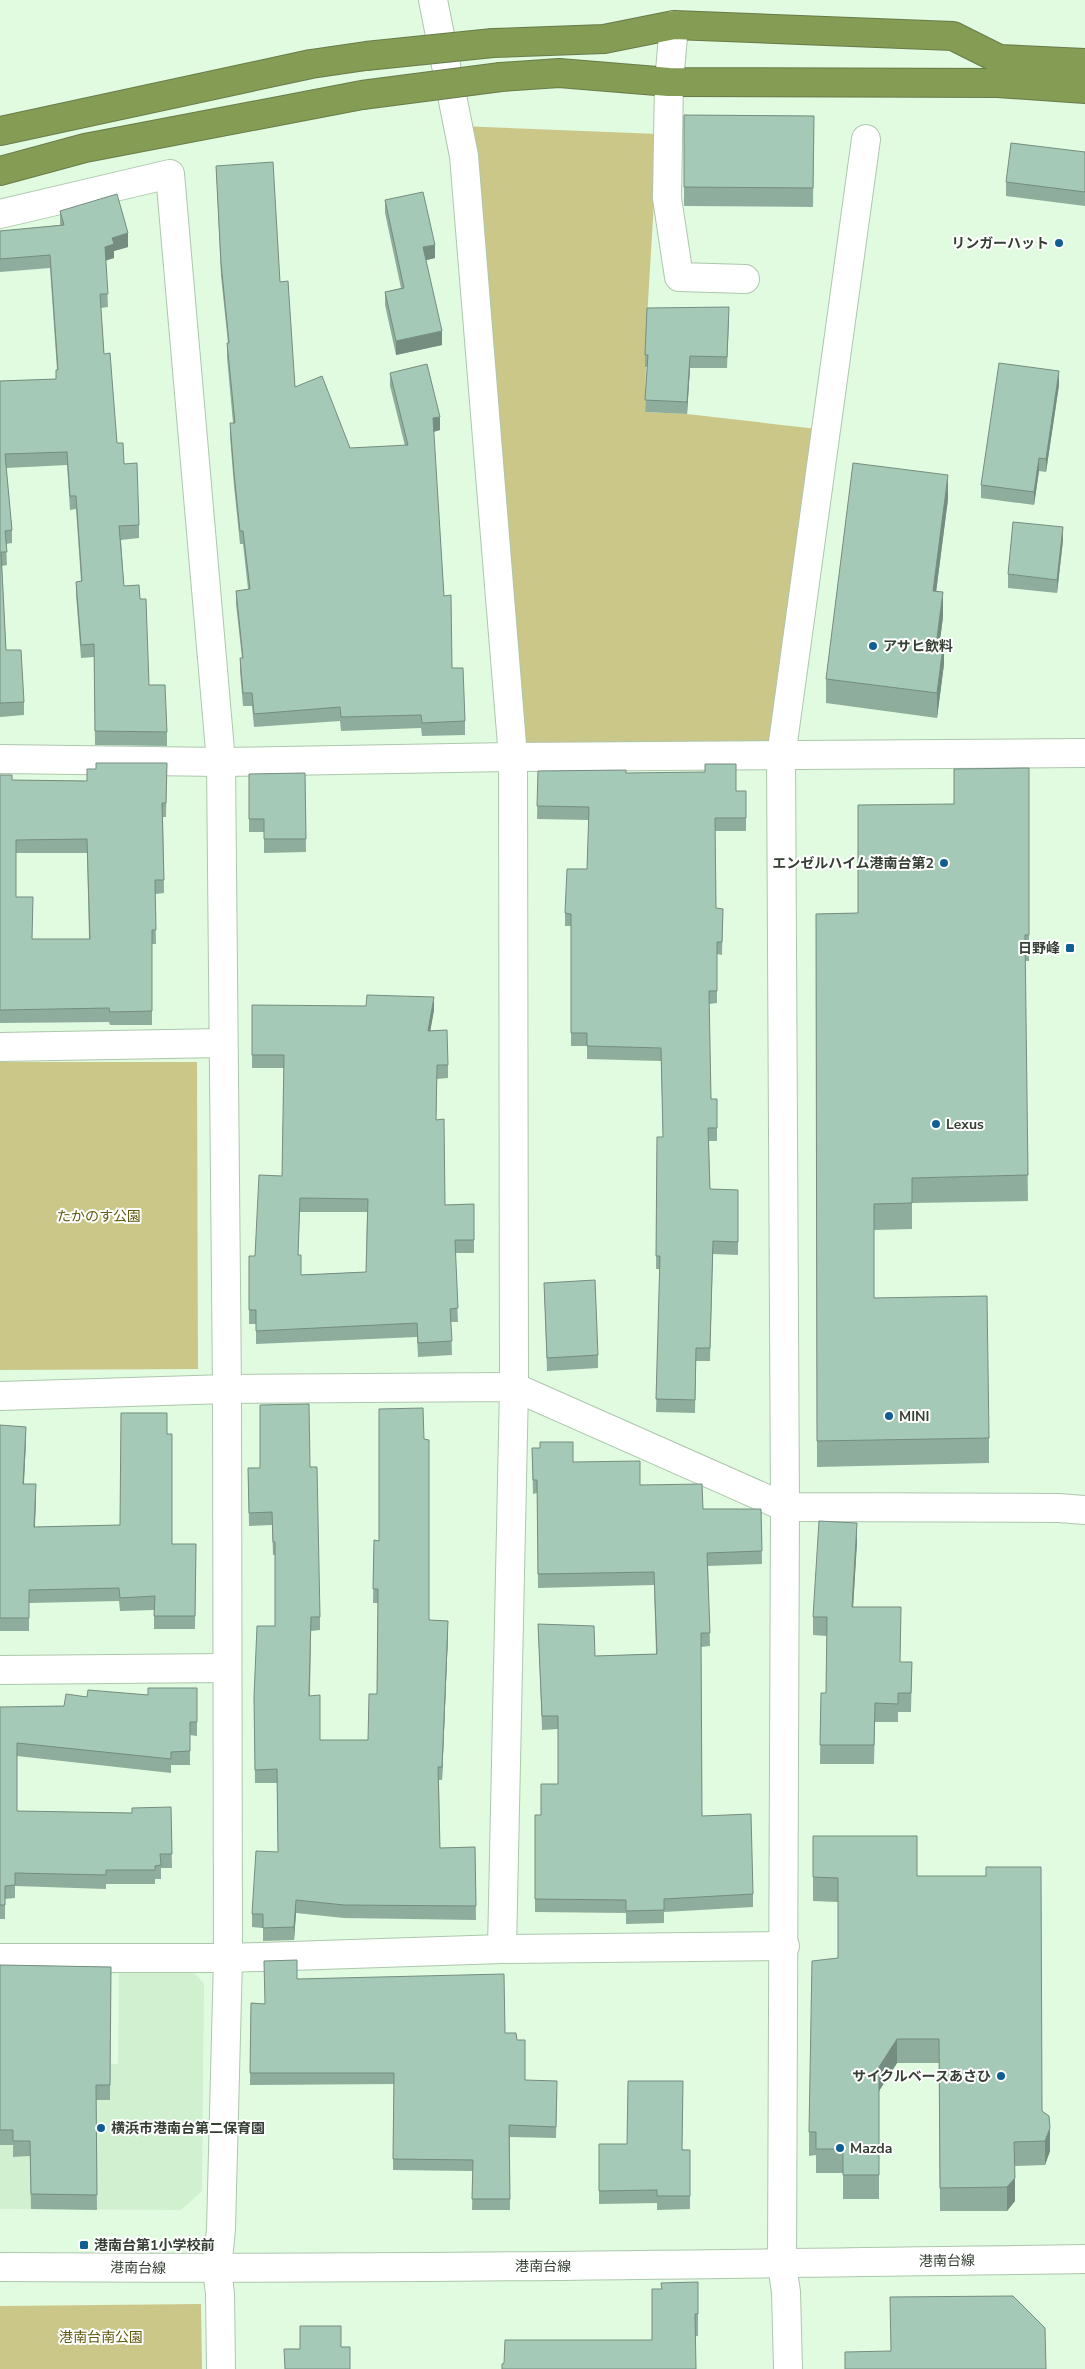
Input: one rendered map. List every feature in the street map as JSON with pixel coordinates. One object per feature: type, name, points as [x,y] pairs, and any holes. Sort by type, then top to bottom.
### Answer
[{"type":"highway","points":[[0,131],[310,64],[366,56],[493,43],[604,39],[674,25],[953,36],[999,59],[1085,62]]},
{"type":"highway","points":[[0,171],[85,148],[362,94],[501,77],[559,73],[669,82],[998,83],[1085,88]]},
{"type":"street","points":[[433,0],[464,156],[513,757],[514,1387],[502,1949]]},
{"type":"street","points":[[674,25],[669,82],[667,198],[679,277],[745,280]]},
{"type":"street","points":[[788,2369],[786,2292],[782,2265],[786,1507],[781,756],[866,139]]},
{"type":"street","points":[[0,214],[170,174],[221,762],[228,1958],[221,2229],[217,2269],[220,2294],[221,2369]]},
{"type":"street","points":[[0,759],[221,762],[513,757],[1085,753]]},
{"type":"street","points":[[0,1047],[223,1043]]},
{"type":"street","points":[[0,1396],[226,1389],[514,1387],[786,1507],[1059,1508],[1085,1510]]},
{"type":"street","points":[[0,1670],[226,1668]]},
{"type":"street","points":[[0,1958],[228,1958],[502,1949],[785,1946]]},
{"type":"street","name":"港南台線","points":[[0,2267],[217,2269],[782,2265],[1085,2259]]},
{"type":"shaded area","name":"横浜市港南台第二保育園","points":[[119,1971],[193,1971],[204,1984],[202,2191],[181,2210],[0,2209],[0,2064],[118,2064]]},
{"type":"green space","points":[[458,126],[658,134],[647,319],[645,412],[687,414],[826,430],[781,757],[513,757]]},
{"type":"green space","name":"たかのす公園","points":[[0,1062],[197,1062],[198,1369],[0,1370]]},
{"type":"green space","name":"港南台南公園","points":[[201,2304],[202,2369],[0,2369],[0,2306]]},
{"type":"building","points":[[684,115],[814,116],[813,188],[684,187]]},
{"type":"building","points":[[1011,143],[1085,152],[1085,192],[1006,182]]},
{"type":"building","points":[[273,162],[280,282],[288,281],[295,387],[322,376],[350,448],[408,445],[390,373],[427,364],[440,417],[433,418],[444,596],[451,595],[452,668],[463,668],[465,721],[422,723],[421,715],[341,717],[340,707],[254,714],[252,693],[243,693],[240,658],[243,658],[236,591],[250,589],[243,531],[240,531],[234,473],[230,423],[235,423],[221,263],[216,166]]},
{"type":"building","points":[[423,192],[435,245],[423,247],[442,331],[396,341],[385,292],[404,288],[385,200]]},
{"type":"building","points":[[117,194],[128,233],[112,238],[114,244],[105,247],[108,294],[100,294],[104,354],[110,353],[117,443],[123,443],[124,464],[137,463],[139,525],[119,526],[124,586],[139,585],[140,599],[146,599],[149,685],[165,685],[167,732],[95,731],[94,644],[81,645],[76,582],[82,581],[76,496],[70,496],[67,452],[5,454],[12,530],[5,531],[7,552],[1,552],[6,650],[21,650],[24,702],[0,703],[0,381],[56,379],[56,370],[58,370],[50,255],[0,259],[0,231],[64,225],[60,211]]},
{"type":"building","points":[[729,307],[727,357],[690,356],[687,402],[645,400],[648,355],[645,355],[647,308]]},
{"type":"building","points":[[999,363],[1059,371],[1046,459],[1039,458],[1034,492],[981,485]]},
{"type":"building","points":[[853,463],[948,475],[933,591],[943,592],[937,638],[944,639],[937,693],[826,679]]},
{"type":"building","points":[[1013,522],[1063,527],[1057,580],[1008,574]]},
{"type":"building","points":[[96,763],[167,763],[166,803],[162,803],[164,880],[155,880],[156,930],[152,930],[152,1011],[110,1012],[109,1008],[0,1010],[0,775],[12,775],[12,780],[87,781],[87,769],[96,769]],"holes":[[[87,839],[90,939],[32,939],[33,897],[16,897],[16,840]]]},
{"type":"building","points":[[705,764],[736,764],[736,791],[746,791],[746,818],[715,818],[716,908],[723,909],[722,942],[717,942],[717,991],[709,991],[711,1099],[717,1099],[717,1128],[708,1128],[710,1189],[738,1190],[738,1242],[713,1241],[710,1348],[696,1348],[695,1400],[656,1399],[660,1256],[656,1256],[657,1137],[663,1137],[661,1048],[587,1046],[587,1033],[571,1033],[571,914],[565,913],[567,869],[587,869],[589,807],[537,806],[538,771],[626,770],[626,773],[705,772]]},
{"type":"building","points":[[1029,768],[1029,935],[1025,935],[1028,1175],[912,1178],[912,1203],[874,1204],[874,1298],[987,1296],[989,1438],[817,1441],[816,914],[858,913],[858,805],[954,804],[954,769]]},
{"type":"building","points":[[305,773],[306,839],[264,839],[264,819],[249,819],[249,774]]},
{"type":"building","points":[[367,995],[434,997],[428,1031],[447,1030],[448,1065],[437,1065],[436,1120],[444,1119],[445,1205],[474,1204],[474,1240],[455,1240],[458,1308],[450,1309],[452,1341],[418,1343],[417,1323],[256,1331],[256,1310],[249,1310],[249,1256],[255,1256],[259,1175],[282,1176],[284,1055],[252,1055],[252,1005],[366,1006]],"holes":[[[300,1198],[368,1199],[366,1272],[301,1275],[301,1255],[298,1255]]]},
{"type":"building","points":[[595,1280],[598,1355],[547,1358],[544,1283]]},
{"type":"building","points":[[309,1404],[310,1467],[317,1467],[320,1617],[311,1617],[309,1696],[320,1695],[320,1740],[368,1740],[369,1694],[377,1694],[378,1589],[373,1589],[374,1540],[379,1541],[379,1409],[423,1408],[424,1439],[429,1440],[429,1620],[448,1621],[442,1767],[438,1767],[440,1848],[475,1847],[476,1906],[344,1905],[296,1900],[294,1927],[263,1928],[263,1914],[252,1914],[256,1851],[278,1852],[277,1769],[255,1770],[254,1697],[257,1626],[275,1626],[275,1542],[273,1542],[272,1512],[249,1513],[248,1468],[260,1468],[260,1405]]},
{"type":"building","points":[[121,1413],[167,1413],[167,1434],[172,1434],[172,1544],[196,1544],[195,1616],[154,1616],[155,1596],[120,1598],[119,1588],[29,1590],[29,1618],[0,1618],[0,1425],[26,1427],[23,1484],[36,1484],[34,1527],[120,1525]]},
{"type":"building","points":[[540,1442],[573,1442],[573,1462],[640,1461],[640,1485],[702,1484],[703,1509],[761,1509],[762,1551],[707,1553],[710,1633],[701,1633],[702,1816],[751,1814],[753,1894],[664,1899],[664,1910],[626,1911],[626,1900],[535,1899],[535,1815],[541,1815],[541,1784],[558,1784],[558,1716],[542,1716],[538,1624],[594,1626],[595,1656],[657,1654],[654,1572],[538,1574],[537,1480],[533,1480],[532,1448],[540,1448]]},
{"type":"building","points":[[819,1521],[857,1523],[852,1607],[901,1607],[900,1662],[912,1662],[911,1693],[898,1693],[898,1704],[875,1703],[874,1745],[820,1745],[821,1693],[826,1693],[827,1617],[813,1617]]},
{"type":"building","points":[[148,1688],[197,1688],[197,1722],[190,1722],[190,1751],[171,1752],[171,1759],[17,1743],[17,1811],[132,1813],[132,1808],[171,1807],[172,1854],[160,1854],[161,1865],[155,1866],[155,1870],[106,1870],[106,1875],[15,1873],[15,1885],[5,1886],[5,1905],[0,1905],[0,1707],[64,1706],[66,1694],[87,1697],[88,1690],[148,1695]]},
{"type":"building","points":[[813,1836],[917,1836],[917,1876],[986,1876],[986,1867],[1041,1867],[1042,2111],[1049,2116],[1050,2128],[1045,2141],[1014,2142],[1015,2178],[1007,2187],[940,2188],[939,2039],[897,2039],[879,2067],[879,2175],[843,2175],[843,2149],[816,2149],[816,2132],[809,2132],[812,1961],[838,1958],[838,1878],[813,1877]]},
{"type":"building","points":[[297,1960],[297,1979],[504,1974],[505,2033],[516,2033],[517,2040],[525,2040],[525,2080],[557,2081],[556,2127],[509,2125],[510,2199],[472,2199],[473,2160],[393,2159],[394,2073],[250,2073],[251,2003],[265,2004],[264,1961]]},
{"type":"building","points":[[0,1965],[111,1967],[110,2085],[96,2085],[97,2195],[31,2194],[30,2141],[13,2141],[13,2130],[0,2130]]},
{"type":"building","points":[[628,2081],[683,2081],[682,2150],[690,2150],[690,2196],[657,2196],[657,2190],[599,2191],[599,2144],[627,2144]]},
{"type":"building","points":[[698,2282],[698,2314],[695,2314],[696,2369],[502,2369],[505,2340],[652,2340],[652,2289],[662,2289],[661,2283]]},
{"type":"building","points":[[1013,2296],[1045,2328],[1046,2369],[845,2369],[845,2352],[891,2351],[890,2297]]},
{"type":"building","points":[[300,2326],[341,2326],[341,2347],[350,2347],[350,2369],[285,2369],[284,2349],[300,2349]]},
{"type":"place","name":"リンガーハット","points":[[1059,243]]},
{"type":"place","name":"アサヒ飲料","points":[[873,646]]},
{"type":"place","name":"エンゼルハイム港南台第2","points":[[944,863]]},
{"type":"place","name":"日野峰","points":[[1070,948]]},
{"type":"place","name":"Lexus","points":[[936,1124]]},
{"type":"place","name":"MINI","points":[[889,1416]]},
{"type":"place","name":"サイクルベースあさひ","points":[[1001,2076]]},
{"type":"place","name":"横浜市港南台第二保育園","points":[[101,2128]]},
{"type":"place","name":"Mazda","points":[[840,2148]]},
{"type":"place","name":"港南台第1小学校前","points":[[84,2245]]}]
